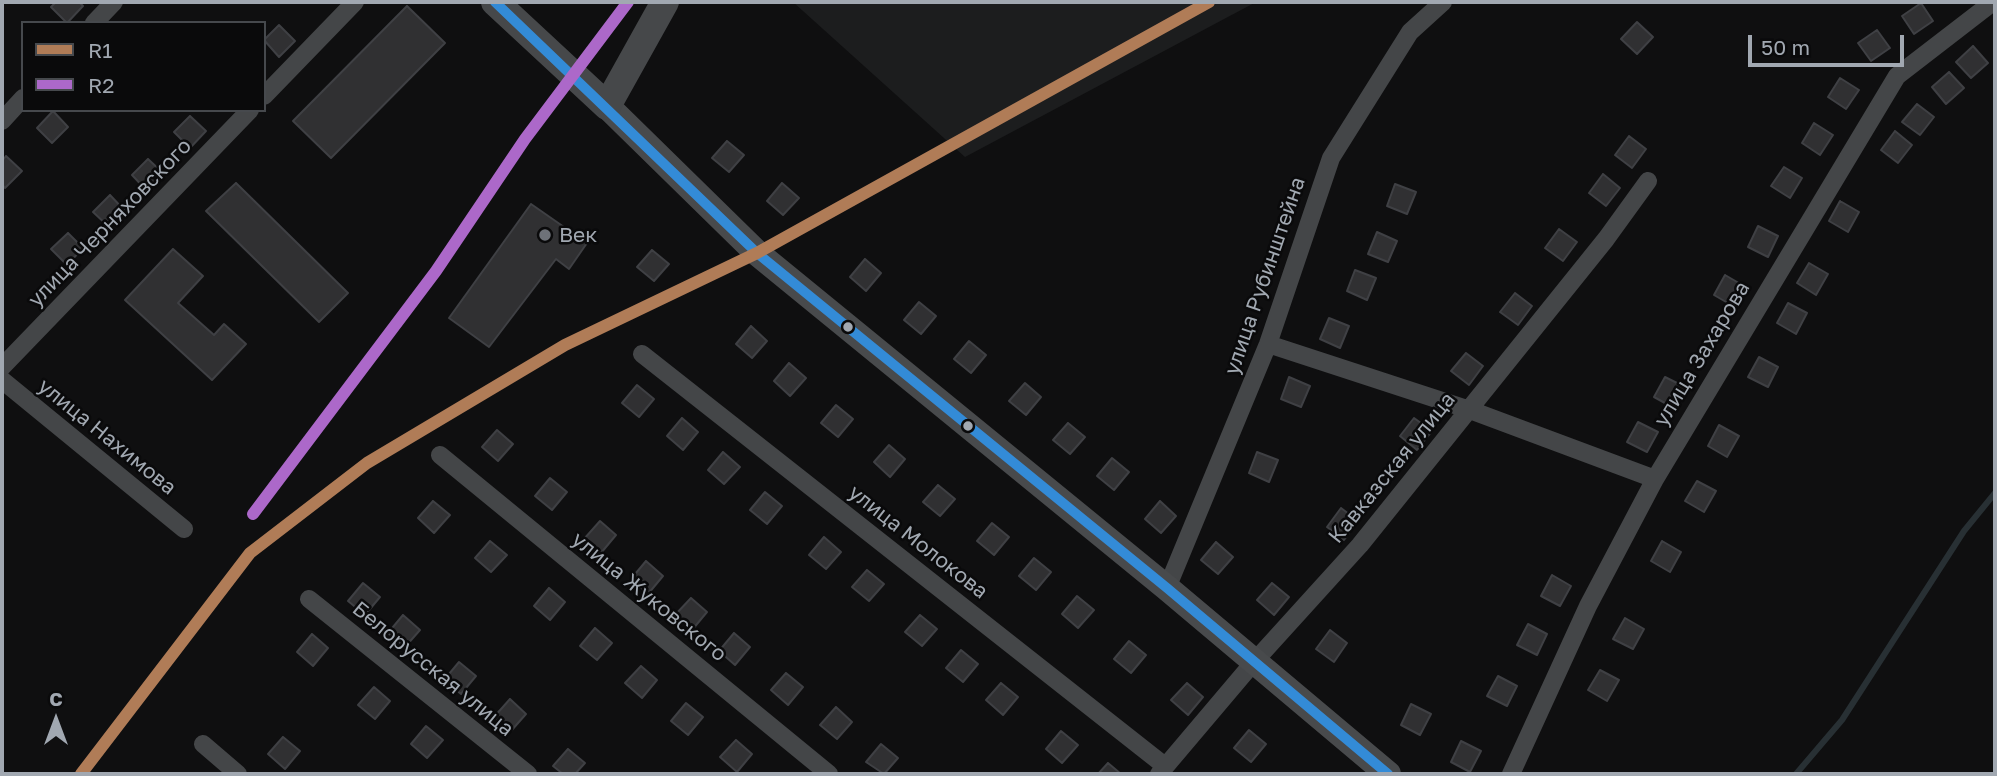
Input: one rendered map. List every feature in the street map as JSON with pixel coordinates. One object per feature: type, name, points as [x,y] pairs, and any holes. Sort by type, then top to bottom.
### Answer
[{"type":"main road","points":[[495,2],[607,106],[665,2]]},
{"type":"street","points":[[96,21],[114,2]]},
{"type":"street","points":[[266,94],[355,2]]},
{"type":"street","name":"улица Рубинштейна","points":[[1167,588],[1268,344],[1331,158],[1410,32],[1443,2]]},
{"type":"street","name":"улица Захарова","points":[[1511,774],[1588,606],[1655,479],[1897,76],[1993,2]]},
{"type":"street","points":[[2,121],[21,101]]},
{"type":"street","points":[[607,106],[757,253],[1167,588],[1388,774]]},
{"type":"street","name":"улица Черняховского","points":[[2,367],[248,112]]},
{"type":"street","name":"Кавказская улица","points":[[1162,770],[1253,663],[1360,545],[1606,239],[1648,181]]},
{"type":"street","points":[[1268,344],[1470,410],[1655,479]]},
{"type":"street","name":"улица Молокова","points":[[642,354],[1162,770]]},
{"type":"street","name":"улица Нахимова","points":[[2,380],[184,529]]},
{"type":"street","name":"улица Жуковского","points":[[440,456],[829,774]]},
{"type":"street","name":"Белорусская улица","points":[[309,599],[528,774]]},
{"type":"street","points":[[204,744],[238,774]]},
{"type":"shaded area","points":[[793,2],[1256,2],[965,157]]},
{"type":"building","points":[[56,2],[79,2],[83,6],[69,21],[65,21],[51,7]]},
{"type":"building","points":[[1921,3],[1933,21],[1914,34],[1902,16]]},
{"type":"building","points":[[407,6],[445,43],[331,158],[293,121]]},
{"type":"building","points":[[1637,22],[1653,37],[1637,54],[1621,39]]},
{"type":"building","points":[[279,25],[295,41],[279,57],[266,42],[266,38]]},
{"type":"building","points":[[1877,30],[1890,48],[1871,61],[1858,43]]},
{"type":"building","points":[[1973,46],[1988,63],[1971,78],[1956,62]]},
{"type":"building","points":[[1949,72],[1964,88],[1946,104],[1932,87]]},
{"type":"building","points":[[1840,78],[1859,90],[1846,109],[1828,97]]},
{"type":"building","points":[[1917,104],[1934,117],[1920,135],[1902,122]]},
{"type":"building","points":[[52,112],[68,127],[52,143],[37,128]]},
{"type":"building","points":[[190,116],[206,131],[190,148],[174,132]]},
{"type":"building","points":[[1814,123],[1833,135],[1820,155],[1802,143]]},
{"type":"building","points":[[1895,131],[1912,145],[1898,163],[1881,150]]},
{"type":"building","points":[[1629,136],[1646,149],[1632,168],[1615,155]]},
{"type":"building","points":[[727,141],[744,155],[729,172],[712,158]]},
{"type":"building","points":[[6,156],[22,171],[5,188],[2,184],[2,161]]},
{"type":"building","points":[[148,159],[164,174],[147,191],[132,175]]},
{"type":"building","points":[[1784,167],[1802,178],[1790,198],[1771,186]]},
{"type":"building","points":[[1603,174],[1620,188],[1606,206],[1589,193]]},
{"type":"building","points":[[236,183],[348,293],[319,322],[206,211]]},
{"type":"building","points":[[782,183],[799,198],[783,215],[767,201]]},
{"type":"building","points":[[1395,184],[1416,192],[1407,214],[1387,206]]},
{"type":"building","points":[[110,195],[125,211],[109,227],[93,212]]},
{"type":"building","points":[[1840,201],[1859,212],[1848,232],[1829,221]]},
{"type":"building","points":[[531,204],[587,243],[569,269],[556,259],[489,347],[449,318]]},
{"type":"building","points":[[1758,226],[1778,236],[1768,257],[1748,247]]},
{"type":"building","points":[[1559,229],[1577,242],[1563,261],[1545,248]]},
{"type":"building","points":[[1377,232],[1397,241],[1388,262],[1368,254]]},
{"type":"building","points":[[68,233],[83,248],[67,265],[51,249]]},
{"type":"building","points":[[173,249],[203,276],[178,303],[214,335],[224,324],[246,344],[212,380],[125,300]]},
{"type":"building","points":[[652,250],[669,264],[654,281],[637,267]]},
{"type":"building","points":[[865,259],[881,273],[866,291],[850,277]]},
{"type":"building","points":[[1809,263],[1828,274],[1816,295],[1797,283]]},
{"type":"building","points":[[1355,270],[1376,278],[1367,300],[1347,291]]},
{"type":"building","points":[[1725,275],[1744,286],[1733,306],[1714,295]]},
{"type":"building","points":[[1515,293],[1532,306],[1518,325],[1500,312]]},
{"type":"building","points":[[919,302],[936,316],[921,334],[904,320]]},
{"type":"building","points":[[1788,303],[1807,313],[1796,334],[1777,323]]},
{"type":"building","points":[[1329,318],[1349,326],[1340,348],[1320,339]]},
{"type":"building","points":[[751,326],[767,341],[752,358],[736,344]]},
{"type":"building","points":[[969,341],[986,355],[971,373],[954,359]]},
{"type":"building","points":[[1466,353],[1483,366],[1469,385],[1451,371]]},
{"type":"building","points":[[1759,357],[1778,367],[1768,387],[1748,377]]},
{"type":"building","points":[[789,363],[806,378],[790,396],[774,381]]},
{"type":"building","points":[[1289,377],[1310,386],[1301,407],[1281,399]]},
{"type":"building","points":[[1665,377],[1685,387],[1674,408],[1654,397]]},
{"type":"building","points":[[1025,383],[1041,397],[1026,415],[1009,401]]},
{"type":"building","points":[[637,385],[654,399],[639,417],[622,403]]},
{"type":"building","points":[[836,405],[853,419],[838,437],[821,423]]},
{"type":"building","points":[[682,418],[698,432],[683,450],[667,436]]},
{"type":"building","points":[[1414,418],[1432,431],[1417,450],[1400,436]]},
{"type":"building","points":[[1638,422],[1658,432],[1647,452],[1627,442]]},
{"type":"building","points":[[1068,423],[1085,437],[1070,454],[1053,440]]},
{"type":"building","points":[[1719,425],[1739,436],[1727,457],[1708,446]]},
{"type":"building","points":[[497,430],[513,444],[498,461],[482,447]]},
{"type":"building","points":[[889,445],[905,459],[890,477],[874,462]]},
{"type":"building","points":[[723,452],[740,467],[724,484],[708,470]]},
{"type":"building","points":[[1257,452],[1278,460],[1269,482],[1249,473]]},
{"type":"building","points":[[1112,458],[1129,472],[1114,490],[1097,476]]},
{"type":"building","points":[[550,478],[567,492],[552,510],[535,496]]},
{"type":"building","points":[[1697,481],[1716,491],[1704,512],[1685,501]]},
{"type":"building","points":[[938,485],[955,499],[940,516],[923,502]]},
{"type":"building","points":[[765,492],[782,506],[767,524],[750,510]]},
{"type":"building","points":[[433,501],[450,515],[434,533],[418,518]]},
{"type":"building","points":[[1160,501],[1176,516],[1161,533],[1145,519]]},
{"type":"building","points":[[1341,508],[1358,521],[1344,540],[1327,527]]},
{"type":"building","points":[[600,521],[616,535],[601,553],[584,539]]},
{"type":"building","points":[[992,523],[1009,537],[994,555],[977,541]]},
{"type":"building","points":[[824,537],[841,552],[826,569],[809,555]]},
{"type":"building","points":[[490,541],[507,555],[491,572],[475,558]]},
{"type":"building","points":[[1662,541],[1681,552],[1670,572],[1651,561]]},
{"type":"building","points":[[1216,542],[1233,557],[1218,574],[1201,560]]},
{"type":"building","points":[[1034,558],[1051,572],[1036,590],[1019,576]]},
{"type":"building","points":[[646,561],[663,576],[648,594],[631,579]]},
{"type":"building","points":[[867,570],[884,584],[869,601],[852,587]]},
{"type":"building","points":[[1552,575],[1571,586],[1560,606],[1541,596]]},
{"type":"building","points":[[363,583],[380,597],[365,615],[348,601]]},
{"type":"building","points":[[1272,583],[1289,597],[1274,615],[1257,600]]},
{"type":"building","points":[[549,588],[565,602],[550,620],[534,606]]},
{"type":"building","points":[[1077,596],[1094,610],[1078,628],[1062,614]]},
{"type":"building","points":[[691,598],[707,612],[692,630],[675,615]]},
{"type":"building","points":[[403,615],[420,630],[405,647],[388,633]]},
{"type":"building","points":[[920,615],[937,629],[922,646],[905,632]]},
{"type":"building","points":[[1625,618],[1644,629],[1633,649],[1613,639]]},
{"type":"building","points":[[1528,624],[1547,634],[1537,655],[1517,645]]},
{"type":"building","points":[[595,628],[612,643],[597,660],[580,646]]},
{"type":"building","points":[[1330,630],[1347,643],[1334,662],[1316,649]]},
{"type":"building","points":[[734,633],[750,647],[735,665],[719,651]]},
{"type":"building","points":[[312,634],[328,648],[313,666],[297,652]]},
{"type":"building","points":[[1129,641],[1146,655],[1131,673],[1114,659]]},
{"type":"building","points":[[961,650],[978,664],[963,682],[946,668]]},
{"type":"building","points":[[459,662],[476,676],[461,694],[444,680]]},
{"type":"building","points":[[641,666],[657,680],[642,698],[625,683]]},
{"type":"building","points":[[1600,670],[1619,680],[1607,701],[1588,690]]},
{"type":"building","points":[[786,673],[803,687],[788,705],[771,690]]},
{"type":"building","points":[[1498,676],[1517,686],[1507,706],[1487,696]]},
{"type":"building","points":[[1001,683],[1018,697],[1003,715],[986,700]]},
{"type":"building","points":[[1187,683],[1203,697],[1188,715],[1171,700]]},
{"type":"building","points":[[374,687],[390,701],[375,719],[358,705]]},
{"type":"building","points":[[510,699],[526,714],[511,731],[494,717]]},
{"type":"building","points":[[686,703],[703,717],[688,735],[671,721]]},
{"type":"building","points":[[1411,704],[1431,714],[1420,735],[1401,725]]},
{"type":"building","points":[[836,707],[852,722],[837,739],[820,725]]},
{"type":"building","points":[[426,726],[443,740],[427,758],[411,744]]},
{"type":"building","points":[[1249,730],[1266,744],[1251,762],[1234,748]]},
{"type":"building","points":[[1061,731],[1078,745],[1062,763],[1046,749]]},
{"type":"building","points":[[283,737],[300,751],[285,769],[268,754]]},
{"type":"building","points":[[736,740],[752,754],[737,772],[720,757]]},
{"type":"building","points":[[1461,741],[1481,751],[1470,772],[1451,762]]},
{"type":"building","points":[[881,744],[898,758],[884,774],[866,762]]},
{"type":"building","points":[[568,749],[585,763],[575,774],[563,774],[553,766]]},
{"type":"building","points":[[1108,763],[1121,774],[1098,774]]},
{"type":"waterway","points":[[1796,774],[1842,720],[1964,531],[1995,493]]},
{"type":"transit line","points":[[495,2],[757,253],[1167,588],[1388,774]]},
{"type":"transit line","name":"R2","points":[[253,514],[436,271],[525,139],[628,2]]},
{"type":"transit line","name":"R1","points":[[81,774],[250,553],[367,463],[565,345],[757,253],[1209,2]]},
{"type":"place","name":"Век","points":[[545,235]]}]
